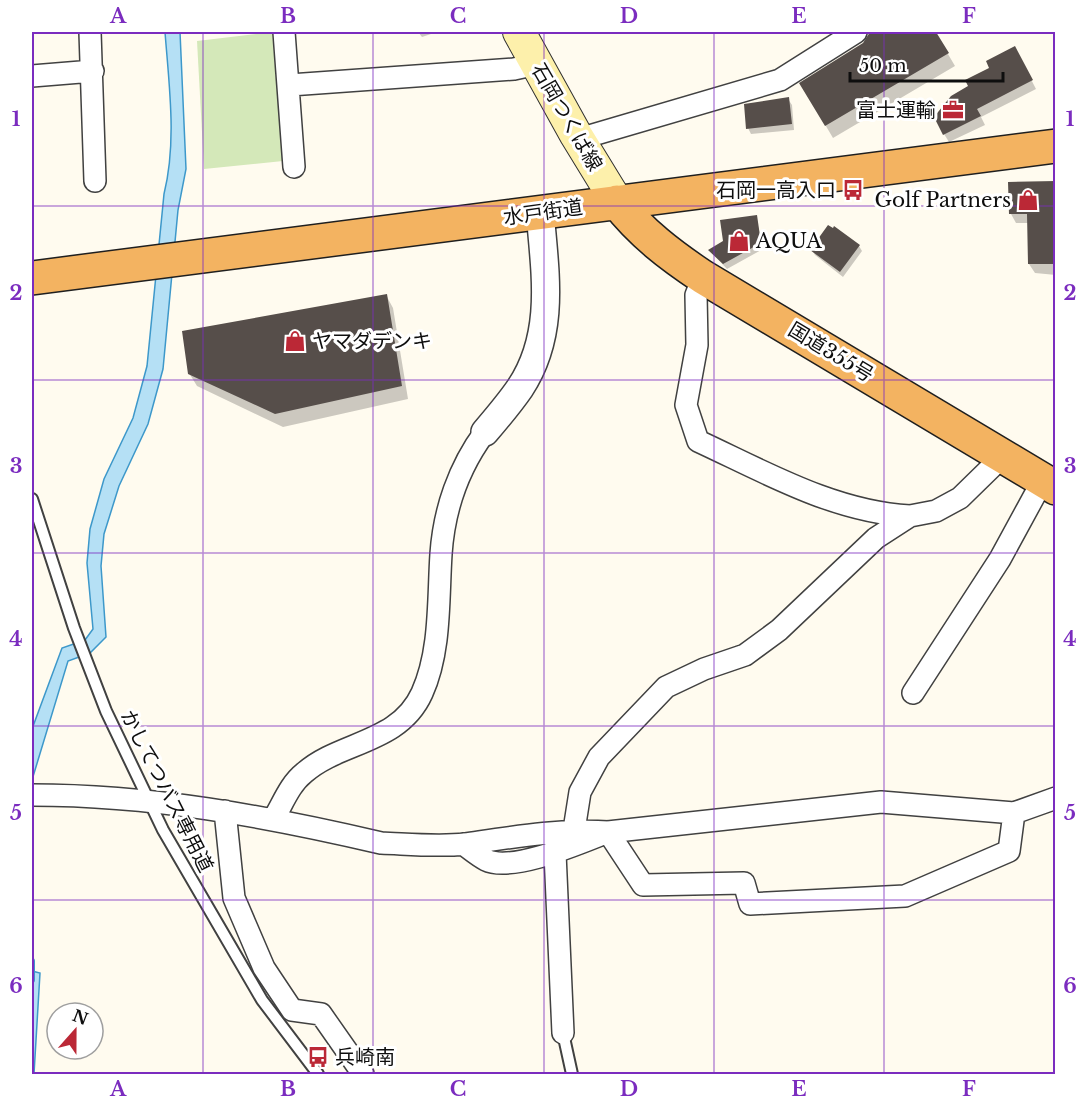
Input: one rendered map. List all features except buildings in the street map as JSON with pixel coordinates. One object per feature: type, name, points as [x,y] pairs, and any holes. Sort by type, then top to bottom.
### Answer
[{"type":"highway","name":"水戸街道","points":[[32,278],[1056,146]]},
{"type":"highway","name":"国道355号","points":[[617,202],[635,225],[651,239],[703,277],[1049,484]]},
{"type":"main road","name":"石岡つくば線","points":[[519,32],[617,202]]},
{"type":"street","points":[[90,32],[95,181]]},
{"type":"street","points":[[284,32],[290,85],[294,167]]},
{"type":"street","points":[[579,139],[780,80],[856,32]]},
{"type":"street","points":[[290,85],[514,69],[537,64]]},
{"type":"street","points":[[32,76],[93,71]]},
{"type":"street","points":[[274,818],[293,784],[305,771],[390,729],[405,717],[421,694],[432,658],[438,614],[441,551],[449,508],[469,455],[521,387],[546,322],[547,292],[540,212]]},
{"type":"street","points":[[703,277],[696,295],[697,345],[686,405],[698,441],[826,500],[893,515],[910,516],[936,511],[960,498],[1003,456]]},
{"type":"street","points":[[913,693],[1049,484]]},
{"type":"street","points":[[574,830],[580,792],[599,757],[656,696],[666,687],[704,669],[745,655],[780,630],[876,538],[910,516]]},
{"type":"street","points":[[32,795],[149,799],[274,818],[381,843],[463,844],[574,830],[608,832],[881,802],[1014,813],[1056,798]]},
{"type":"street","points":[[225,811],[234,898],[264,968],[292,1010],[321,1014],[363,1074]]},
{"type":"street","points":[[608,832],[642,885],[744,883],[750,904],[905,896],[1009,851],[1014,813]]},
{"type":"street","points":[[463,844],[488,861],[505,863],[555,853],[608,832]]},
{"type":"street","points":[[555,853],[563,1033]]},
{"type":"lane","name":"かしてつバス専用道","points":[[32,499],[74,628],[106,711],[149,799],[207,908],[262,1000],[318,1074]]},
{"type":"lane","points":[[563,1033],[572,1074]]},
{"type":"green space","points":[[272,32],[283,161],[204,169],[197,41]]},
{"type":"water","points":[[165,32],[180,32],[186,169],[178,210],[163,369],[148,424],[119,486],[104,534],[101,566],[106,637],[90,653],[68,661],[32,780],[32,729],[62,648],[85,640],[93,629],[87,563],[90,529],[104,479],[133,418],[147,366],[170,154],[171,113]]},
{"type":"water","points":[[32,971],[40,973],[34,1074],[32,1074]]},
{"type":"waterway","points":[[32,961],[32,980]]},
{"type":"place","name":"富士運輸","points":[[953,110]]},
{"type":"place","name":"石岡一高入口","points":[[853,190]]},
{"type":"place","name":"Golf Partners","points":[[1028,200]]},
{"type":"place","name":"AQUA","points":[[739,241]]},
{"type":"place","name":"ヤマダデンキ","points":[[295,341]]},
{"type":"place","name":"兵崎南","points":[[318,1057]]}]
